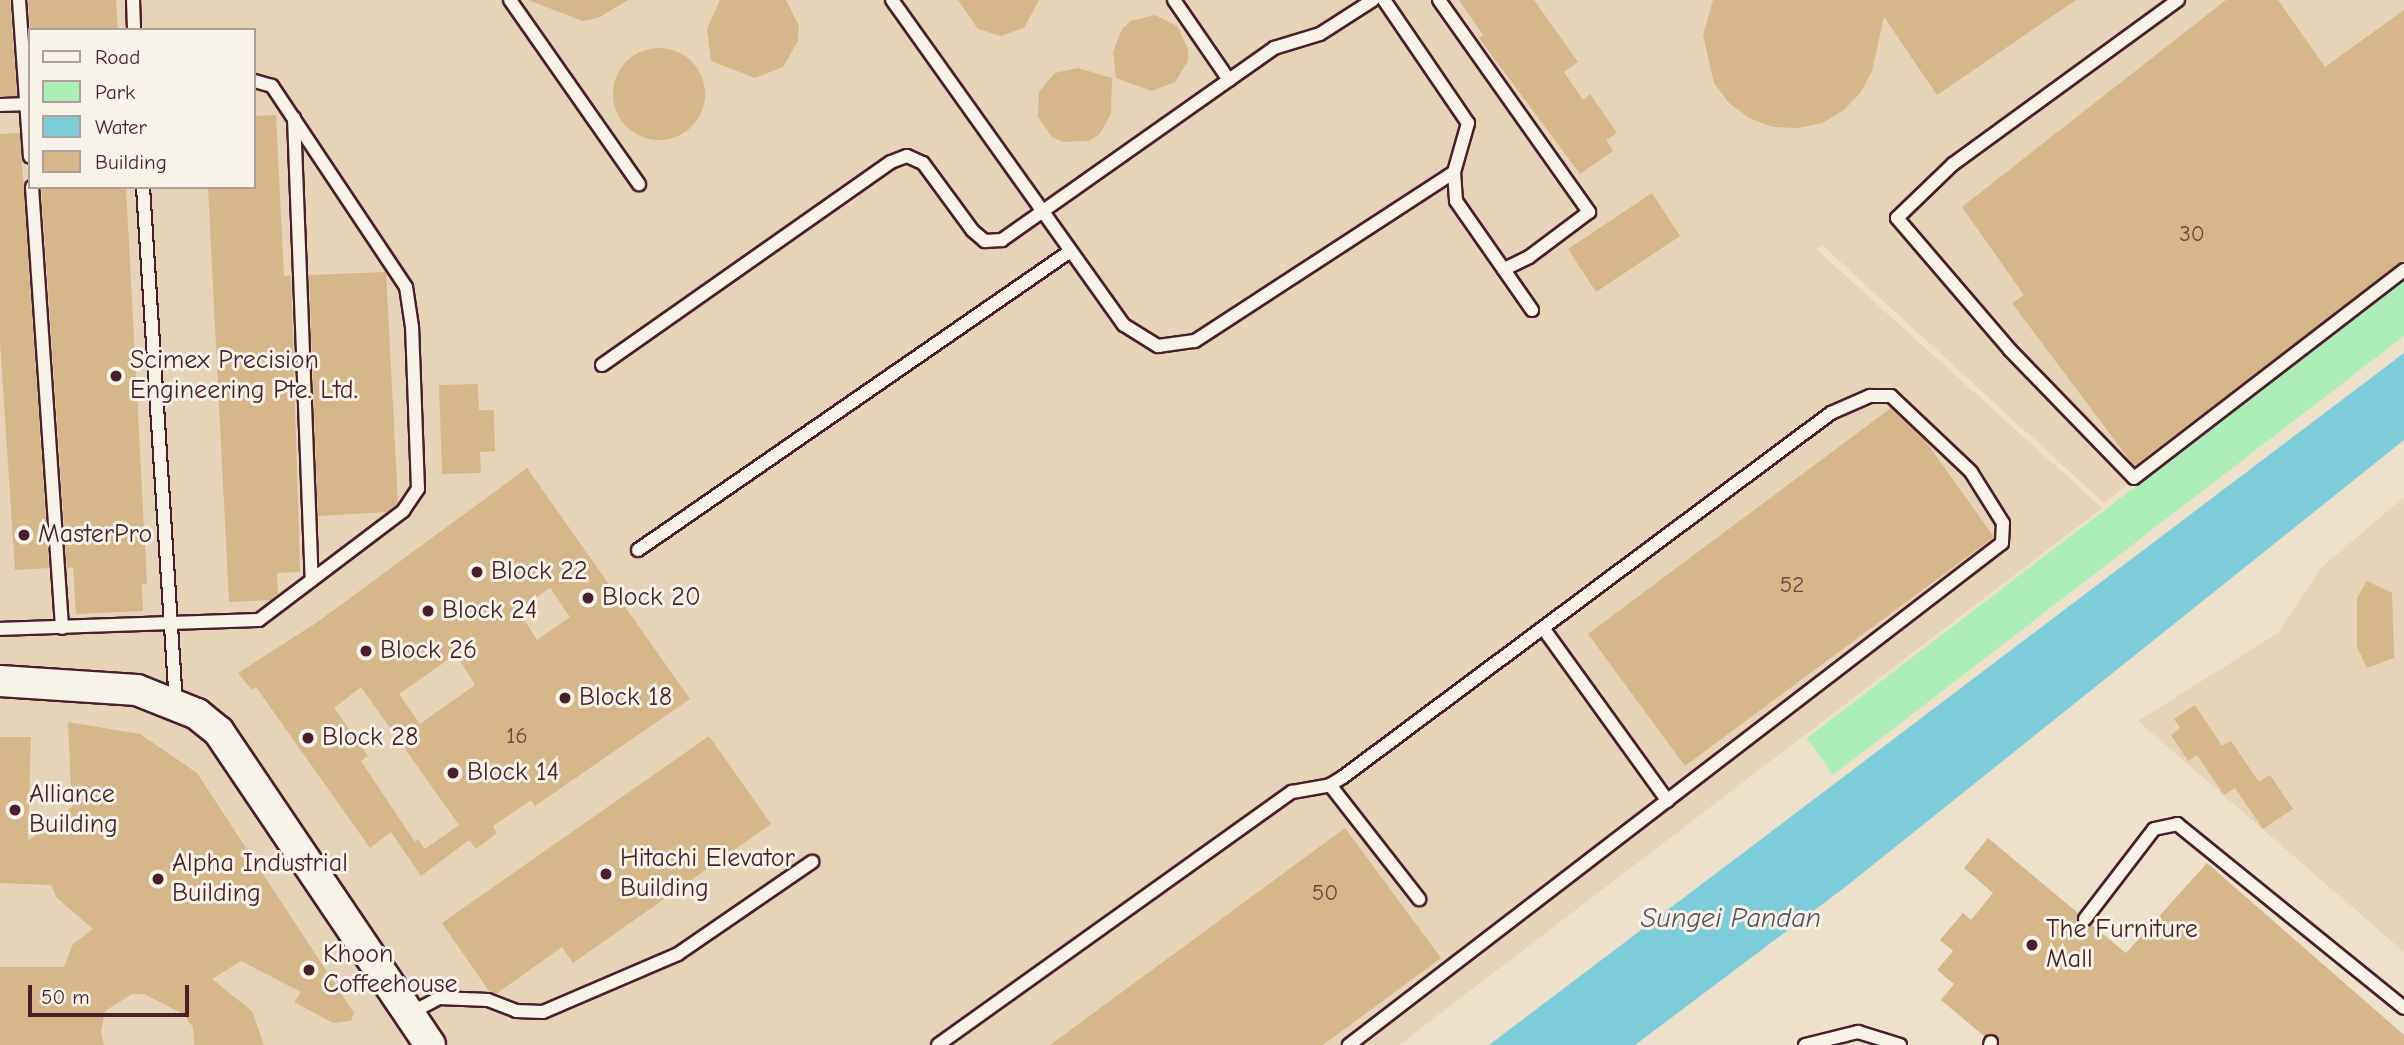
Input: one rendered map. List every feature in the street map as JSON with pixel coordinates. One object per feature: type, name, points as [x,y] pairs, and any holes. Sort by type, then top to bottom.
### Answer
[{"type":"street","points":[[0,681],[136,690],[176,704],[219,732],[430,1045]]},
{"type":"lane","points":[[0,105],[28,104],[19,0]]},
{"type":"lane","points":[[132,0],[134,28]]},
{"type":"lane","points":[[510,0],[639,184]]},
{"type":"lane","points":[[892,0],[1040,212],[1124,324],[1158,346],[1195,341],[1454,172]]},
{"type":"lane","points":[[1174,0],[1229,80]]},
{"type":"lane","points":[[602,365],[875,171],[907,156],[923,163],[985,241],[1002,240],[1274,48],[1320,34],[1373,0]]},
{"type":"lane","points":[[1384,0],[1468,123],[1454,172],[1456,201],[1532,310]]},
{"type":"lane","points":[[1438,0],[1588,212],[1529,257],[1504,269]]},
{"type":"lane","points":[[2178,0],[1953,164],[1897,218],[2010,350],[2134,478],[2404,270]]},
{"type":"lane","points":[[0,629],[168,621],[239,624],[260,620],[403,511],[418,489],[412,327],[406,287],[272,86],[256,81]]},
{"type":"lane","points":[[294,117],[312,580]]},
{"type":"lane","points":[[32,189],[62,628]]},
{"type":"lane","points":[[143,189],[168,621],[176,704]]},
{"type":"lane","points":[[638,550],[1069,252]]},
{"type":"lane","points":[[938,1045],[1292,792],[1330,785],[1830,414],[1870,396],[1891,396],[1971,472],[2003,523],[2002,542],[1349,1045]]},
{"type":"lane","points":[[1543,628],[1668,801]]},
{"type":"lane","points":[[1330,785],[1419,899]]},
{"type":"lane","points":[[2085,919],[2154,830],[2177,824],[2404,1008]]},
{"type":"lane","points":[[409,1014],[439,998],[488,1000],[516,1012],[543,1012],[678,954],[812,862]]},
{"type":"lane","points":[[1805,1045],[1858,1032],[1900,1045]]},
{"type":"shaded area","points":[[0,0],[2404,0],[2404,274],[2104,503],[1822,245],[1816,249],[2102,508],[1399,1045],[0,1045]]},
{"type":"shaded area","points":[[2404,497],[2404,952],[2138,721],[2278,633],[2322,567]]},
{"type":"green space","points":[[2404,281],[2404,336],[1833,775],[1807,738]]},
{"type":"water","name":"Sungei Pandan","points":[[2404,353],[2404,440],[1844,888],[1635,1045],[1489,1045]]},
{"type":"building","points":[[0,0],[10,0],[17,96],[0,96]]},
{"type":"building","points":[[28,0],[116,0],[118,28],[30,28]]},
{"type":"building","points":[[528,0],[628,0],[598,18],[583,21]]},
{"type":"building","points":[[720,0],[786,0],[799,26],[798,41],[783,67],[755,78],[711,61],[707,29]]},
{"type":"building","points":[[958,0],[1039,0],[1024,28],[1001,36],[978,29]]},
{"type":"building","points":[[1459,0],[1534,0],[1578,62],[1564,72],[1583,100],[1590,94],[1617,133],[1606,140],[1613,151],[1580,174],[1479,38],[1483,35]]},
{"type":"building","points":[[1713,0],[2076,0],[1937,95],[1884,17],[1872,71],[1861,92],[1844,110],[1822,123],[1798,128],[1773,127],[1749,118],[1729,103],[1714,83],[1703,35]]},
{"type":"building","points":[[2226,0],[2278,0],[2325,67],[2404,10],[2404,261],[2134,466],[2012,303],[2024,295],[1962,207]]},
{"type":"building","points":[[1155,15],[1177,26],[1188,49],[1188,61],[1175,82],[1152,91],[1116,78],[1113,52],[1122,29],[1131,21]]},
{"type":"building","points":[[659,48],[676,52],[691,62],[701,77],[705,94],[701,111],[691,126],[676,136],[659,140],[642,136],[627,126],[617,111],[613,94],[617,77],[627,62],[642,52]]},
{"type":"building","points":[[1078,68],[1112,78],[1111,114],[1099,135],[1088,141],[1063,142],[1052,137],[1038,117],[1039,92],[1055,73]]},
{"type":"building","points":[[276,115],[284,276],[291,275],[300,572],[277,573],[278,595],[271,600],[229,602],[208,189],[256,189],[256,116]]},
{"type":"building","points":[[20,133],[49,568],[15,570],[0,342],[0,134]]},
{"type":"building","points":[[41,189],[126,189],[147,584],[142,584],[143,611],[76,614],[73,567],[67,568]]},
{"type":"building","points":[[1652,193],[1680,236],[1596,292],[1568,249]]},
{"type":"building","points":[[386,272],[398,503],[387,512],[318,516],[309,275]]},
{"type":"building","points":[[478,384],[479,410],[494,410],[495,451],[480,452],[481,473],[442,474],[439,385]]},
{"type":"building","points":[[1891,408],[1924,439],[1994,537],[1685,766],[1588,634]]},
{"type":"building","points":[[527,468],[690,699],[535,806],[531,800],[493,826],[497,833],[476,849],[469,840],[421,876],[391,832],[370,848],[256,687],[252,690],[238,673],[316,623]],"holes":[[[550,588],[570,617],[537,640],[518,610]],[[456,654],[475,685],[420,724],[399,694]],[[361,687],[459,825],[425,849],[418,839],[415,842],[361,761],[368,756],[334,708]]]},
{"type":"building","points":[[2367,581],[2392,593],[2394,658],[2367,668],[2357,647],[2357,598]]},
{"type":"building","points":[[2195,705],[2222,746],[2231,741],[2259,782],[2270,775],[2293,809],[2263,829],[2235,788],[2224,795],[2197,755],[2188,761],[2171,735],[2180,728],[2174,719]]},
{"type":"building","name":"Alpha Industrial Building","points":[[68,722],[140,734],[197,773],[354,1013],[351,1021],[333,1023],[294,1002],[301,992],[241,961],[212,979],[252,1011],[264,1045],[194,1045],[193,1027],[183,1014],[144,994],[132,994],[105,1011],[101,1032],[104,1045],[0,1045],[0,967],[64,967],[73,944],[93,929],[57,898],[51,885],[0,883],[0,737],[31,737],[28,841],[72,807]]},
{"type":"building","name":"Hitachi Elevator Building","points":[[709,736],[771,824],[573,963],[562,947],[496,994],[489,991],[442,923]]},
{"type":"building","points":[[1345,828],[1441,958],[1323,1045],[1050,1045]]},
{"type":"building","name":"The Furniture Mall","points":[[1988,838],[2078,913],[2079,925],[2092,925],[2126,953],[2207,863],[2404,1035],[2404,1045],[1999,1045],[1997,1036],[1984,1036],[1941,1000],[1954,984],[1937,970],[1953,951],[1940,940],[1963,913],[1971,920],[1993,893],[1964,868]]},
{"type":"place","name":"Scimex Precision Engineering Pte. Ltd.","points":[[116,376]]},
{"type":"place","name":"MasterPro","points":[[24,535]]},
{"type":"place","name":"Block 22","points":[[477,572]]},
{"type":"place","name":"Block 20","points":[[588,598]]},
{"type":"place","name":"Block 24","points":[[428,611]]},
{"type":"place","name":"Block 26","points":[[366,651]]},
{"type":"place","name":"Block 18","points":[[565,698]]},
{"type":"place","name":"Block 28","points":[[308,738]]},
{"type":"place","name":"Block 14","points":[[453,773]]},
{"type":"place","name":"Alliance Building","points":[[15,810]]},
{"type":"place","name":"Hitachi Elevator Building","points":[[606,874]]},
{"type":"place","name":"Alpha Industrial Building","points":[[158,879]]},
{"type":"place","name":"The Furniture Mall","points":[[2032,945]]},
{"type":"place","name":"Khoon Coffeehouse","points":[[309,970]]}]
